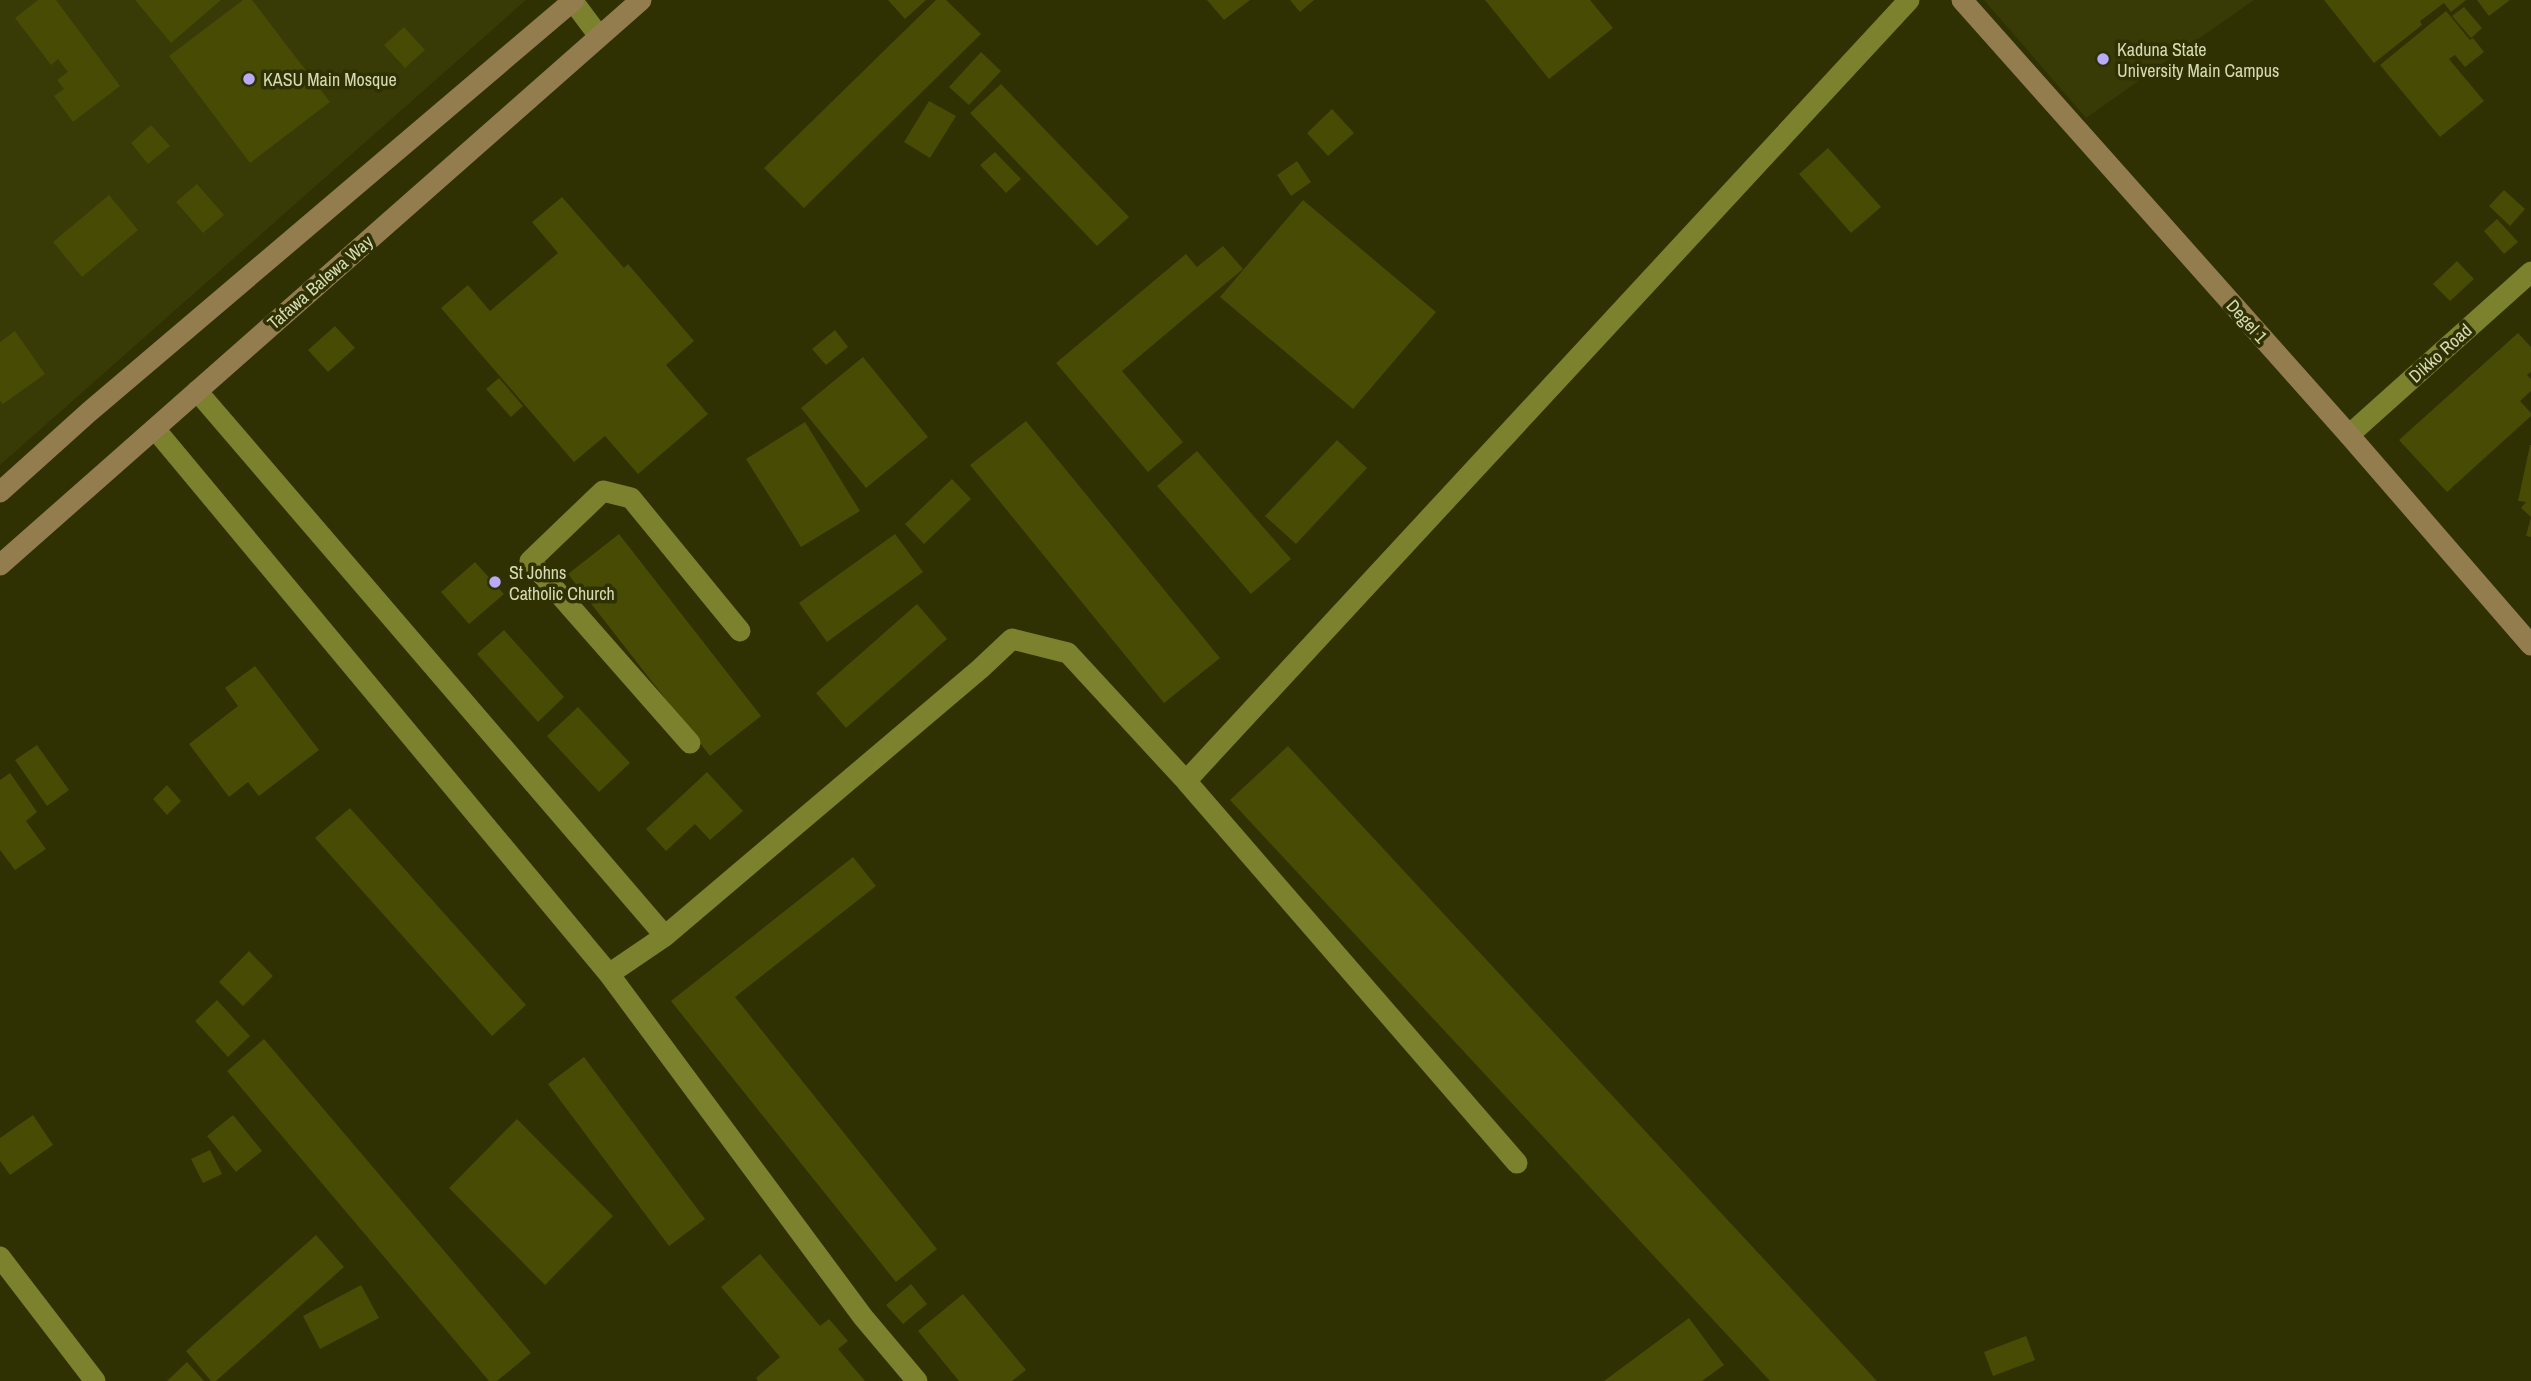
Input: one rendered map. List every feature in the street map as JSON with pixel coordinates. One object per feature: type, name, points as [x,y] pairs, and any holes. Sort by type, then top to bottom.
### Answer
[{"type":"main road","points":[[0,492],[110,394],[573,0]]},
{"type":"main road","name":"Tafawa Balewa Way","points":[[0,565],[641,0]]},
{"type":"main road","name":"Degel 1","points":[[1962,0],[2349,435],[2531,645]]},
{"type":"street","points":[[573,0],[600,36]]},
{"type":"street","points":[[1186,780],[1909,0]]},
{"type":"street","name":"Dikko Road","points":[[2349,435],[2531,272]]},
{"type":"street","points":[[198,391],[665,936]]},
{"type":"street","points":[[155,429],[609,974],[863,1317],[917,1381]]},
{"type":"street","points":[[690,743],[530,561],[603,491],[631,498],[740,631]]},
{"type":"street","points":[[609,974],[665,936],[1012,639],[1068,653],[1186,780],[1517,1163]]},
{"type":"street","points":[[0,1257],[95,1381]]},
{"type":"shaded area","points":[[0,0],[526,0],[0,465]]},
{"type":"shaded area","name":"Kaduna State University Main Campus","points":[[1984,0],[2254,0],[2086,118]]},
{"type":"building","points":[[38,0],[56,0],[120,86],[73,122],[54,96],[64,89],[57,80],[68,72],[58,59],[51,65],[15,18]]},
{"type":"building","points":[[135,0],[221,0],[171,43]]},
{"type":"building","name":"KASU Main Mosque","points":[[243,0],[252,0],[330,102],[250,163],[169,56]]},
{"type":"building","points":[[888,0],[926,0],[905,19]]},
{"type":"building","points":[[936,0],[946,0],[981,34],[804,208],[764,168]]},
{"type":"building","points":[[1207,0],[1250,0],[1224,20]]},
{"type":"building","points":[[1290,0],[1314,0],[1300,12]]},
{"type":"building","points":[[1485,0],[1590,0],[1613,28],[1549,79]]},
{"type":"building","points":[[2324,0],[2466,0],[2451,12],[2444,3],[2420,21],[2422,25],[2374,63]]},
{"type":"building","points":[[2477,0],[2510,0],[2489,16]]},
{"type":"building","points":[[2464,7],[2482,28],[2471,38],[2452,16]]},
{"type":"building","points":[[2446,11],[2470,40],[2473,38],[2484,52],[2465,67],[2455,55],[2449,59],[2484,101],[2440,137],[2380,65]]},
{"type":"building","points":[[404,27],[425,50],[405,68],[384,45]]},
{"type":"building","points":[[981,52],[1001,71],[969,105],[949,87]]},
{"type":"building","points":[[1001,84],[1129,217],[1097,246],[970,113]]},
{"type":"building","points":[[929,101],[956,116],[930,158],[904,142]]},
{"type":"building","points":[[1332,109],[1354,133],[1328,156],[1307,133]]},
{"type":"building","points":[[151,125],[170,146],[148,164],[131,143]]},
{"type":"building","points":[[1828,148],[1881,207],[1851,233],[1799,174]]},
{"type":"building","points":[[995,152],[1021,179],[1006,193],[980,165]]},
{"type":"building","points":[[1297,161],[1311,182],[1291,196],[1277,175]]},
{"type":"building","points":[[197,184],[224,215],[203,233],[176,202]]},
{"type":"building","points":[[2504,190],[2525,209],[2510,226],[2489,206]]},
{"type":"building","points":[[109,195],[138,230],[82,277],[53,242]]},
{"type":"building","points":[[562,197],[624,268],[628,264],[694,341],[666,365],[708,414],[638,474],[605,436],[574,462],[441,308],[468,285],[490,311],[558,253],[532,222]]},
{"type":"building","points":[[1303,200],[1436,312],[1353,409],[1220,297]]},
{"type":"building","points":[[2497,219],[2518,242],[2504,254],[2484,231]]},
{"type":"building","points":[[1223,246],[1243,269],[1122,371],[1183,442],[1148,472],[1056,363],[1186,254],[1197,267]]},
{"type":"building","points":[[2457,261],[2474,279],[2450,301],[2433,284]]},
{"type":"building","points":[[335,326],[355,348],[328,372],[308,350]]},
{"type":"building","points":[[835,330],[848,347],[826,365],[812,349]]},
{"type":"building","points":[[15,331],[45,374],[3,404],[0,401],[0,342]]},
{"type":"building","points":[[2518,333],[2531,347],[2531,372],[2527,375],[2531,379],[2531,391],[2520,401],[2531,416],[2447,492],[2399,440]]},
{"type":"building","points":[[863,357],[928,437],[866,488],[801,408]]},
{"type":"building","points":[[499,378],[523,406],[511,417],[486,389]]},
{"type":"building","points":[[1026,421],[1220,658],[1164,703],[970,465]]},
{"type":"building","points":[[805,422],[860,511],[801,547],[746,459]]},
{"type":"building","points":[[1337,440],[1367,468],[1296,544],[1265,516]]},
{"type":"building","points":[[2530,445],[2531,517],[2521,508],[2526,502],[2518,501]]},
{"type":"building","points":[[1197,451],[1291,559],[1251,594],[1157,486]]},
{"type":"building","points":[[952,479],[971,499],[924,544],[905,524]]},
{"type":"building","points":[[2531,517],[2531,537],[2526,536]]},
{"type":"building","points":[[619,534],[761,716],[710,756],[568,574]]},
{"type":"building","points":[[895,534],[923,572],[827,642],[799,603]]},
{"type":"building","points":[[475,562],[504,594],[469,624],[441,592]]},
{"type":"building","points":[[917,604],[947,639],[846,728],[816,693]]},
{"type":"building","points":[[504,630],[564,697],[538,722],[477,654]]},
{"type":"building","points":[[255,666],[319,750],[259,796],[248,782],[229,797],[189,744],[238,706],[225,688]]},
{"type":"building","points":[[578,707],[630,763],[599,792],[547,736]]},
{"type":"building","points":[[37,745],[69,790],[47,806],[15,760]]},
{"type":"building","points":[[1288,746],[1877,1381],[1770,1381],[1230,800]]},
{"type":"building","points":[[707,772],[743,811],[710,840],[695,824],[666,851],[646,829]]},
{"type":"building","points":[[10,773],[37,812],[26,821],[46,849],[15,870],[0,850],[0,780]]},
{"type":"building","points":[[167,785],[181,801],[167,815],[153,799]]},
{"type":"building","points":[[350,808],[526,1005],[492,1036],[315,838]]},
{"type":"building","points":[[853,857],[876,886],[735,997],[937,1249],[896,1282],[671,1001]]},
{"type":"building","points":[[249,951],[273,976],[243,1006],[219,982]]},
{"type":"building","points":[[217,1000],[250,1036],[228,1057],[195,1021]]},
{"type":"building","points":[[264,1039],[531,1353],[497,1381],[489,1381],[227,1071]]},
{"type":"building","points":[[584,1057],[705,1219],[669,1246],[548,1084]]},
{"type":"building","points":[[33,1115],[53,1145],[10,1175],[0,1161],[0,1138]]},
{"type":"building","points":[[233,1115],[262,1151],[236,1172],[207,1136]]},
{"type":"building","points":[[517,1119],[613,1216],[545,1285],[449,1188]]},
{"type":"building","points":[[210,1150],[222,1174],[203,1183],[191,1159]]},
{"type":"building","points":[[316,1235],[344,1267],[216,1381],[211,1381],[186,1351]]},
{"type":"building","points":[[760,1254],[820,1326],[829,1319],[848,1341],[838,1349],[865,1381],[758,1381],[756,1378],[780,1357],[721,1287]]},
{"type":"building","points":[[911,1284],[927,1304],[903,1324],[886,1305]]},
{"type":"building","points":[[361,1285],[379,1318],[320,1349],[303,1316]]},
{"type":"building","points":[[963,1294],[1026,1370],[1012,1381],[959,1381],[918,1331]]},
{"type":"building","points":[[1689,1318],[1724,1365],[1702,1381],[1604,1381]]},
{"type":"building","points":[[2026,1336],[2035,1360],[1993,1376],[1984,1352]]},
{"type":"building","points":[[187,1362],[204,1381],[167,1381]]},
{"type":"place","name":"Kaduna State University Main Campus","points":[[2103,59]]},
{"type":"place","name":"KASU Main Mosque","points":[[249,79]]},
{"type":"place","name":"St Johns Catholic Church","points":[[495,582]]}]
